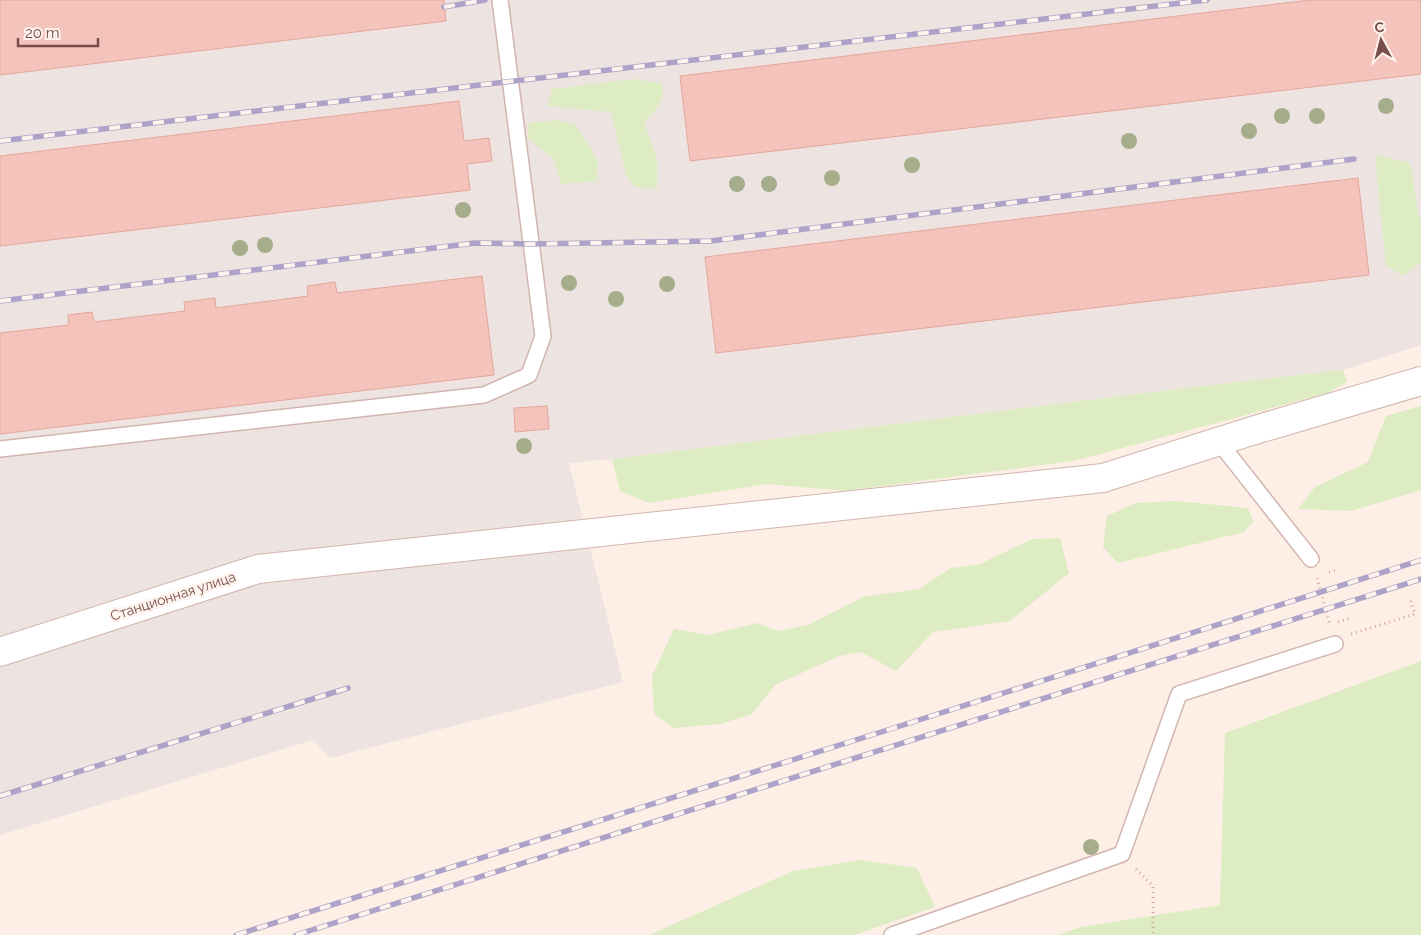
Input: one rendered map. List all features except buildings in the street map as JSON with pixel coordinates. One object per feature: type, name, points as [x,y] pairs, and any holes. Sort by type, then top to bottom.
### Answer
[{"type":"street","name":"Станционная улица","points":[[0,652],[258,569],[1103,478],[1421,382]]},
{"type":"lane","points":[[0,449],[484,396],[529,376],[543,336],[500,0]]},
{"type":"lane","points":[[1219,442],[1311,559]]},
{"type":"lane","points":[[892,935],[1122,854],[1180,694],[1333,637]]},
{"type":"path","points":[[1311,559],[1333,637]]},
{"type":"path","points":[[1354,632],[1415,614],[1410,599]]},
{"type":"path","points":[[1330,625],[1351,618]]},
{"type":"path","points":[[1122,854],[1152,886],[1152,935]]},
{"type":"shaded area","points":[[0,0],[1421,0],[1421,345],[1343,370],[569,463],[623,682],[330,758],[313,740],[0,835]]},
{"type":"green space","points":[[633,79],[661,83],[662,95],[659,105],[644,123],[657,159],[657,189],[635,187],[626,175],[611,112],[547,106],[552,89]]},
{"type":"green space","points":[[558,120],[577,126],[598,161],[597,181],[561,184],[554,160],[528,138],[529,123]]},
{"type":"green space","points":[[1375,155],[1410,163],[1421,223],[1421,262],[1403,276],[1386,266]]},
{"type":"green space","points":[[1343,370],[1347,382],[1328,393],[1074,461],[844,491],[767,484],[649,503],[620,491],[612,459],[1185,388]]},
{"type":"green space","points":[[1421,406],[1421,490],[1351,511],[1298,509],[1315,487],[1368,462],[1386,416]]},
{"type":"green space","points":[[1177,501],[1248,508],[1253,522],[1244,532],[1118,563],[1103,547],[1107,516],[1136,503]]},
{"type":"green space","points":[[1060,538],[1069,573],[1010,621],[933,632],[896,671],[861,652],[839,656],[775,685],[752,714],[721,724],[673,728],[654,714],[652,676],[674,629],[708,635],[757,623],[778,631],[808,625],[863,597],[919,589],[951,568],[980,564],[1032,539]]},
{"type":"green space","points":[[1421,661],[1421,935],[1057,935],[1081,927],[1220,905],[1225,733]]},
{"type":"green space","points":[[860,860],[917,868],[935,907],[854,935],[649,935],[793,871]]},
{"type":"railway","points":[[444,7],[485,0]]},
{"type":"railway","points":[[0,141],[1207,0]]},
{"type":"railway","points":[[0,301],[475,243],[711,241],[1354,159]]},
{"type":"railway","points":[[236,935],[1421,560]]},
{"type":"railway","points":[[296,935],[1421,579]]},
{"type":"railway","points":[[0,796],[348,688]]}]
